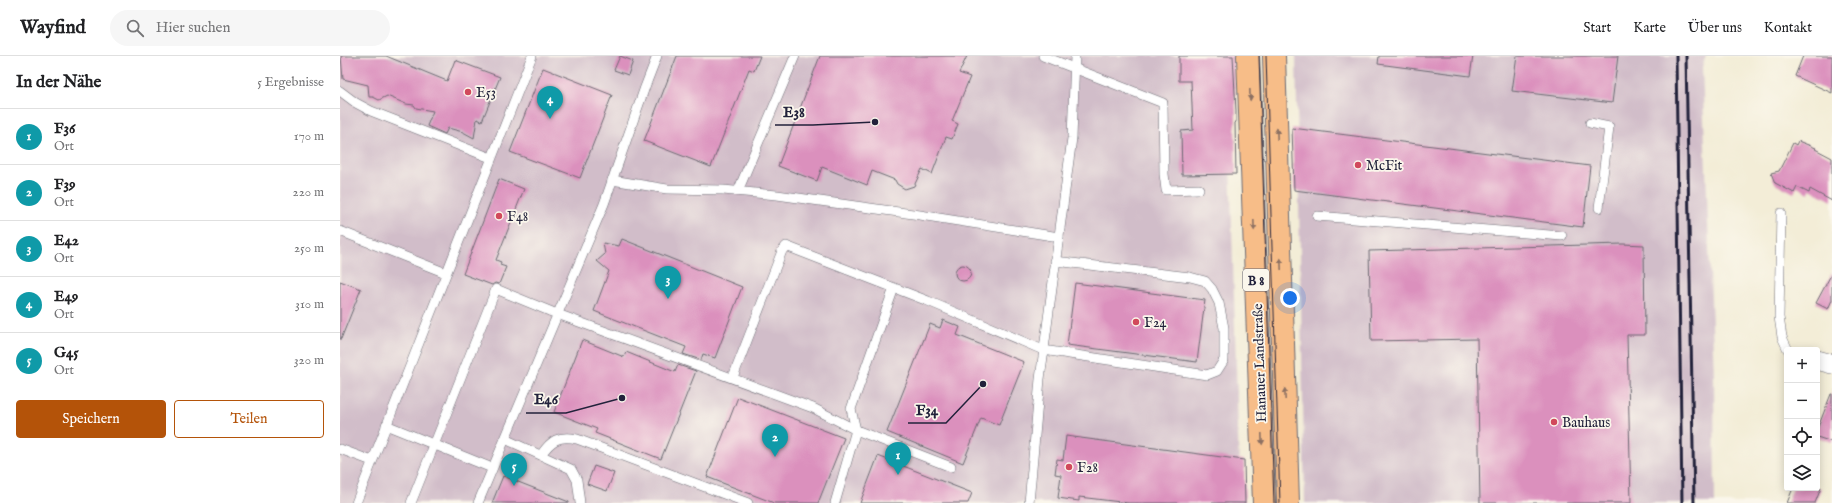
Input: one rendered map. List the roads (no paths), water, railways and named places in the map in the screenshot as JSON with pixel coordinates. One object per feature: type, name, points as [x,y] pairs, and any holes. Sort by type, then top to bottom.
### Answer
[{"type":"main road","name":"Hanauer Landstraße","points":[[1248,56],[1264,503]]},
{"type":"main road","name":"Hanauer Landstraße","points":[[1274,56],[1288,503]]},
{"type":"street","points":[[1820,361],[1832,364]]},
{"type":"lane","points":[[356,503],[532,56]]},
{"type":"lane","points":[[478,503],[604,204],[657,56]]},
{"type":"lane","points":[[738,191],[795,56]]},
{"type":"lane","points":[[1043,56],[1100,79],[1119,84],[1163,103],[1164,174],[1166,190],[1199,189]]},
{"type":"lane","points":[[1029,503],[1043,350],[1072,138],[1075,56]]},
{"type":"lane","points":[[340,91],[356,103],[371,111],[491,158]]},
{"type":"lane","points":[[1590,123],[1609,127],[1599,208]]},
{"type":"lane","points":[[612,180],[667,189],[738,191],[912,214],[1059,237]]},
{"type":"lane","points":[[1781,213],[1779,317],[1782,337],[1787,347]]},
{"type":"lane","points":[[1317,216],[1562,236]]},
{"type":"lane","points":[[340,231],[446,273]]},
{"type":"lane","points":[[733,377],[782,251],[786,246],[894,288],[1043,350],[1207,375],[1217,371],[1224,360],[1224,328],[1219,303],[1212,289],[1204,281],[1055,261]]},
{"type":"lane","points":[[835,503],[856,430],[851,409],[894,288]]},
{"type":"lane","points":[[411,503],[496,289],[813,408],[856,430],[951,467]]},
{"type":"lane","points":[[386,425],[492,468]]},
{"type":"lane","points":[[541,455],[546,447],[555,440],[565,436],[577,439],[748,503]]},
{"type":"lane","points":[[505,439],[571,469],[577,480],[580,503]]},
{"type":"lane","points":[[340,449],[372,461]]},
{"type":"tram line","points":[[1259,56],[1274,503]]},
{"type":"tram line","points":[[1266,56],[1280,503]]},
{"type":"railway","points":[[1676,56],[1682,503]]},
{"type":"railway","points":[[1686,56],[1694,503]]},
{"type":"place","name":"E53","points":[[468,92]]},
{"type":"place","name":"E49","points":[[550,119]]},
{"type":"place","name":"E38","points":[[875,122]]},
{"type":"place","name":"McFit","points":[[1358,165]]},
{"type":"place","name":"F48","points":[[499,216]]},
{"type":"place","name":"E42","points":[[668,299]]},
{"type":"place","name":"F24","points":[[1136,322]]},
{"type":"place","name":"F34","points":[[983,384]]},
{"type":"place","name":"E46","points":[[622,398]]},
{"type":"place","name":"Bauhaus","points":[[1554,422]]},
{"type":"place","name":"F39","points":[[775,457]]},
{"type":"place","name":"F28","points":[[1069,467]]},
{"type":"place","name":"F36","points":[[898,475]]},
{"type":"place","name":"G45","points":[[514,486]]}]
